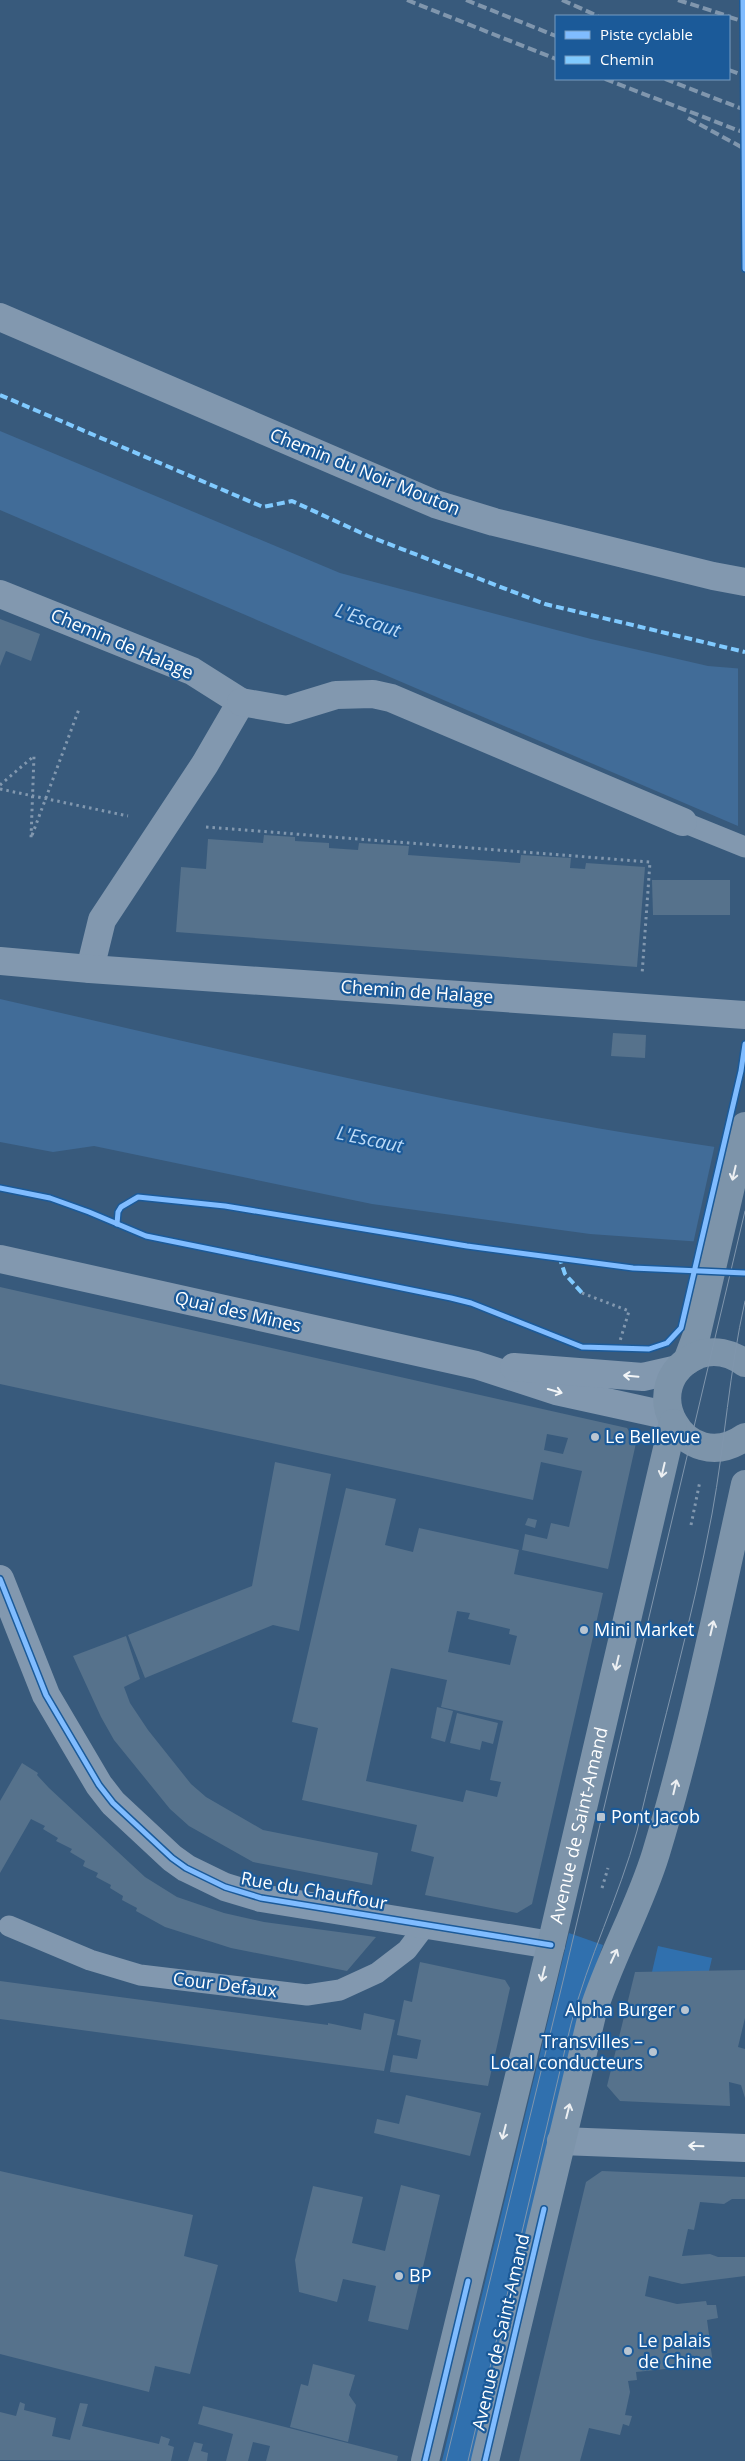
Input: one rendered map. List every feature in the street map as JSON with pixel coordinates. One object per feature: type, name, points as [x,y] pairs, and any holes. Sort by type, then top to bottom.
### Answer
[{"type":"main road","name":"Avenue de Saint-Amand","points":[[425,2461],[550,1946],[671,1419],[667,1394],[672,1378],[691,1354],[745,1126]]},
{"type":"main road","points":[[682,1365],[702,1354],[717,1352],[734,1356],[745,1363]]},
{"type":"main road","points":[[671,1419],[682,1435],[704,1446],[723,1447],[745,1437]]},
{"type":"main road","name":"Avenue de Saint-Amand","points":[[485,2461],[598,1994],[644,1885],[673,1796],[745,1484]]},
{"type":"street","name":"Chemin du Noir Mouton","points":[[0,317],[435,504],[494,522],[712,576],[745,582]]},
{"type":"street","name":"Chemin de Halage","points":[[0,594],[192,671],[241,702],[287,710],[336,695],[373,694],[391,698],[683,822]]},
{"type":"street","points":[[90,969],[102,920],[210,757],[241,702]]},
{"type":"street","name":"Chemin de Halage","points":[[0,961],[745,1015]]},
{"type":"street","name":"Quai des Mines","points":[[0,1259],[476,1365],[556,1391],[671,1419]]},
{"type":"street","name":"Quai des Mines","points":[[476,1365],[643,1377],[682,1365]]},
{"type":"street","name":"Rue du Chauffour","points":[[0,1579],[46,1695],[99,1785],[129,1820],[172,1858],[208,1880],[244,1894],[550,1946]]},
{"type":"street","points":[[561,2141],[745,2148]]},
{"type":"lane","points":[[683,822],[745,847]]},
{"type":"lane","name":"Cour Defaux","points":[[9,1926],[90,1960],[140,1975],[307,1995],[340,1990],[377,1973],[407,1950],[426,1925]]},
{"type":"path","points":[[0,785],[34,756],[31,838],[79,709]]},
{"type":"path","points":[[0,789],[166,824],[650,862],[640,1008]]},
{"type":"path","points":[[582,1293],[629,1311],[617,1349]]},
{"type":"path","points":[[691,1525],[700,1481]]},
{"type":"shaded area","points":[[569,1933],[603,1945],[577,2020],[472,2461],[442,2461]]},
{"type":"shaded area","points":[[658,1946],[712,1958],[709,1971],[652,1972]]},
{"type":"water","name":"L'Escaut","points":[[0,431],[340,573],[591,639],[708,666],[745,669],[745,829],[0,510]]},
{"type":"water","name":"L'Escaut","points":[[0,999],[278,1063],[464,1103],[557,1121],[745,1151],[745,1245],[590,1234],[372,1204],[94,1146],[53,1152],[0,1142]]},
{"type":"pier","points":[[738,666],[745,667],[745,831],[738,828]]},
{"type":"pier","points":[[715,1144],[745,1148],[745,1247],[693,1244]]},
{"type":"building","points":[[0,619],[40,634],[31,661],[6,651],[0,666]]},
{"type":"building","points":[[264,835],[295,837],[295,841],[329,843],[329,848],[358,850],[359,843],[409,846],[408,855],[520,863],[521,855],[571,858],[570,868],[585,869],[586,863],[645,867],[637,967],[176,932],[181,867],[206,869],[208,839],[263,843]]},
{"type":"building","points":[[652,880],[730,880],[730,915],[653,915]]},
{"type":"building","points":[[613,1033],[646,1035],[645,1058],[611,1056]]},
{"type":"building","points":[[0,1287],[627,1428],[636,1443],[608,1569],[522,1550],[525,1534],[547,1539],[551,1523],[569,1527],[582,1471],[541,1462],[533,1500],[0,1384]],"holes":[[[547,1434],[568,1438],[563,1454],[544,1450]]]},
{"type":"building","points":[[275,1462],[331,1474],[299,1631],[273,1625],[145,1678],[128,1635],[252,1586]]},
{"type":"building","points":[[346,1488],[396,1499],[385,1545],[413,1552],[419,1528],[519,1550],[514,1574],[603,1593],[532,1904],[517,1913],[425,1895],[434,1857],[411,1851],[417,1825],[302,1800],[318,1728],[292,1722]],"holes":[[[457,1611],[470,1613],[468,1619],[510,1629],[509,1634],[517,1636],[510,1665],[448,1652]],[[391,1668],[447,1680],[441,1707],[503,1721],[490,1780],[501,1782],[497,1797],[466,1790],[463,1802],[366,1781]]]},
{"type":"building","points":[[528,1518],[537,1520],[535,1528],[525,1525]]},
{"type":"building","points":[[126,1636],[140,1679],[124,1687],[130,1703],[148,1730],[191,1784],[206,1797],[263,1830],[378,1853],[372,1885],[253,1862],[189,1826],[170,1809],[114,1740],[101,1717],[73,1656]]},
{"type":"building","points":[[437,1707],[453,1711],[445,1742],[431,1738]]},
{"type":"building","points":[[457,1713],[498,1723],[493,1744],[482,1741],[480,1750],[450,1743]]},
{"type":"building","points":[[22,1763],[38,1773],[37,1775],[49,1788],[145,1877],[177,1897],[224,1913],[264,1922],[376,1937],[347,1971],[231,1948],[165,1927],[136,1911],[137,1908],[122,1900],[123,1896],[110,1888],[111,1885],[96,1877],[98,1873],[83,1866],[85,1861],[70,1852],[72,1849],[56,1841],[58,1838],[43,1829],[45,1826],[31,1819],[0,1873],[0,1801]]},
{"type":"building","points":[[420,1962],[505,1980],[510,1988],[488,2086],[390,2072],[393,2055],[417,2059],[421,2040],[397,2035],[404,2000],[412,2002]]},
{"type":"building","points":[[745,1970],[745,2018],[738,2047],[745,2049],[745,2098],[741,2085],[729,2082],[730,2106],[620,2101],[607,2086],[635,1972]]},
{"type":"building","points":[[0,1981],[328,2025],[328,2023],[361,2030],[364,2013],[395,2020],[384,2071],[0,2019]]},
{"type":"building","points":[[406,2095],[481,2113],[470,2156],[374,2133],[377,2119],[399,2124]]},
{"type":"building","points":[[0,2171],[193,2215],[184,2256],[218,2265],[190,2374],[155,2366],[149,2392],[0,2354]]},
{"type":"building","points":[[602,2171],[745,2177],[745,2199],[732,2199],[724,2204],[700,2202],[694,2230],[688,2229],[682,2256],[710,2254],[718,2257],[745,2257],[745,2276],[682,2284],[649,2276],[645,2296],[677,2304],[706,2301],[707,2305],[716,2305],[718,2318],[707,2320],[713,2364],[636,2372],[637,2380],[628,2381],[630,2392],[625,2415],[632,2416],[629,2426],[623,2424],[620,2435],[589,2428],[580,2461],[519,2461],[586,2182]]},
{"type":"building","points":[[401,2185],[440,2195],[408,2330],[368,2321],[376,2286],[343,2279],[337,2302],[299,2292],[295,2260],[313,2186],[363,2197],[352,2243],[385,2251]]},
{"type":"building","points":[[313,2364],[355,2375],[349,2395],[356,2405],[348,2442],[290,2427],[301,2384],[308,2386]]},
{"type":"building","points":[[20,2402],[25,2404],[24,2410],[56,2418],[52,2436],[70,2440],[80,2403],[88,2404],[82,2426],[159,2444],[161,2436],[170,2439],[168,2445],[174,2447],[171,2461],[0,2460],[0,2412],[16,2416]]},
{"type":"building","points":[[203,2406],[398,2456],[397,2461],[266,2461],[270,2446],[253,2442],[248,2461],[226,2461],[233,2434],[198,2424]]},
{"type":"building","points":[[194,2442],[203,2444],[201,2451],[208,2453],[207,2461],[188,2461]]},
{"type":"tram line","points":[[446,2461],[564,1977],[745,1211]]},
{"type":"tram line","points":[[468,2461],[571,2024],[586,1975],[630,1856],[686,1634],[712,1514],[735,1354],[745,1301]]},
{"type":"railway","points":[[407,0],[555,59]]},
{"type":"railway","points":[[466,0],[555,36]]},
{"type":"railway","points":[[562,0],[596,15]]},
{"type":"railway","points":[[678,0],[725,15]]},
{"type":"railway","points":[[730,17],[745,22]]},
{"type":"railway","points":[[730,70],[745,76]]},
{"type":"railway","points":[[608,80],[745,133]]},
{"type":"railway","points":[[668,80],[745,110]]},
{"type":"railway","points":[[688,118],[745,149]]},
{"type":"marked path","points":[[0,395],[263,507],[292,501],[368,536],[545,604],[745,652]]},
{"type":"marked path","points":[[559,1256],[565,1274],[582,1293]]},
{"type":"cycle path","points":[[743,0],[745,269]]},
{"type":"cycle path","points":[[0,1188],[50,1198],[146,1236],[471,1303],[582,1347],[649,1349],[667,1343],[681,1328],[741,1071],[745,1044]]},
{"type":"cycle path","points":[[117,1224],[118,1212],[121,1207],[138,1197],[225,1206],[467,1246],[633,1268],[745,1273]]},
{"type":"cycle path","points":[[0,1579],[46,1695],[99,1785],[113,1803],[172,1858],[186,1868],[225,1887],[261,1898],[551,1945]]},
{"type":"cycle path","points":[[485,2461],[544,2209]]},
{"type":"cycle path","points":[[425,2461],[468,2281]]},
{"type":"place","name":"Le Bellevue","points":[[595,1437]]},
{"type":"place","name":"Mini Market","points":[[584,1630]]},
{"type":"place","name":"Pont Jacob","points":[[601,1817]]},
{"type":"place","name":"Alpha Burger","points":[[685,2010]]},
{"type":"place","name":"Transvilles – Local conducteurs","points":[[653,2052]]},
{"type":"place","name":"BP","points":[[399,2276]]},
{"type":"place","name":"Le palais de Chine","points":[[628,2351]]}]
